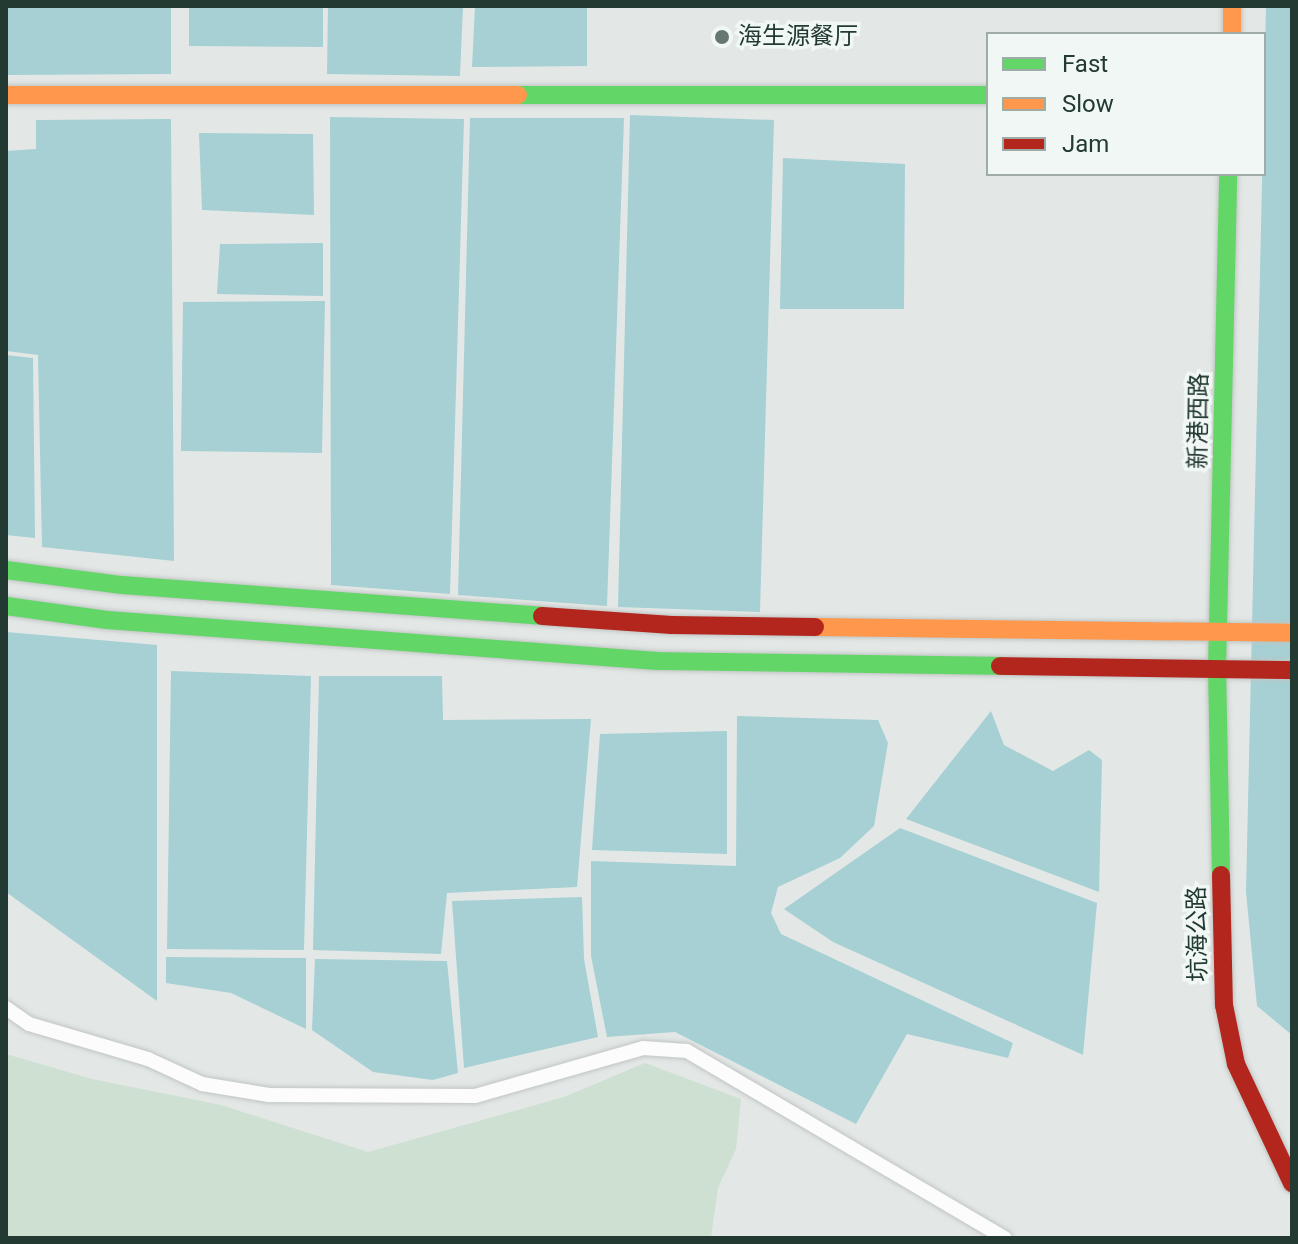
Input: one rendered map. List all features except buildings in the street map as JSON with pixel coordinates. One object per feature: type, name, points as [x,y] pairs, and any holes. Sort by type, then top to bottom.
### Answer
[{"type":"main road","points":[[1232,6],[1232,32]]},
{"type":"main road","points":[[6,95],[986,95]]},
{"type":"main road","name":"新港西路","points":[[1217,669],[1228,176]]},
{"type":"main road","points":[[6,570],[122,585],[672,625],[1292,633]]},
{"type":"main road","points":[[6,606],[107,620],[657,661],[1292,670]]},
{"type":"main road","name":"坑海公路","points":[[1217,669],[1224,1005],[1236,1064],[1292,1183]]},
{"type":"street","points":[[6,1008],[29,1024],[148,1059],[202,1084],[269,1095],[475,1096],[643,1048],[687,1051],[1005,1238]]},
{"type":"green space","points":[[6,1054],[92,1079],[221,1105],[368,1152],[564,1097],[645,1063],[741,1099],[736,1149],[718,1188],[711,1238],[6,1238]]},
{"type":"water","points":[[6,6],[171,6],[171,74],[6,75]]},
{"type":"water","points":[[189,6],[323,6],[323,47],[189,46]]},
{"type":"water","points":[[328,6],[463,6],[460,76],[327,74]]},
{"type":"water","points":[[475,6],[587,6],[587,66],[472,67]]},
{"type":"water","points":[[1266,6],[1292,6],[1292,1035],[1257,1006],[1246,892],[1262,176],[1266,176]]},
{"type":"water","points":[[630,115],[774,120],[760,612],[618,607]]},
{"type":"water","points":[[330,117],[464,119],[450,594],[331,585]]},
{"type":"water","points":[[470,118],[624,118],[607,606],[458,595]]},
{"type":"water","points":[[171,119],[174,561],[42,547],[38,355],[6,351],[6,151],[36,149],[36,120]]},
{"type":"water","points":[[199,133],[313,134],[314,215],[202,210]]},
{"type":"water","points":[[783,158],[905,164],[904,309],[780,309]]},
{"type":"water","points":[[323,243],[323,296],[217,294],[220,244]]},
{"type":"water","points":[[325,301],[322,453],[181,451],[183,302]]},
{"type":"water","points":[[6,355],[33,358],[35,538],[6,535]]},
{"type":"water","points":[[6,632],[157,645],[157,1001],[6,892]]},
{"type":"water","points":[[171,671],[311,676],[304,950],[167,949]]},
{"type":"water","points":[[319,676],[442,676],[443,720],[591,719],[577,887],[447,893],[441,954],[313,950]]},
{"type":"water","points":[[991,711],[1004,745],[1053,771],[1089,750],[1102,760],[1099,892],[906,819]]},
{"type":"water","points":[[737,716],[878,720],[888,743],[874,826],[840,858],[778,887],[771,913],[781,934],[1013,1043],[1008,1058],[907,1034],[856,1124],[675,1032],[607,1037],[591,956],[591,861],[736,866]]},
{"type":"water","points":[[727,731],[727,854],[592,850],[600,734]]},
{"type":"water","points":[[900,828],[1097,903],[1083,1055],[833,942],[784,909]]},
{"type":"water","points":[[582,897],[584,959],[598,1037],[464,1068],[452,901]]},
{"type":"water","points":[[166,957],[306,958],[306,1029],[231,993],[166,983]]},
{"type":"water","points":[[315,959],[447,961],[458,1073],[433,1080],[373,1072],[312,1030]]},
{"type":"traffic: fast","points":[[518,95],[986,95]]},
{"type":"traffic: fast","points":[[1221,875],[1217,669],[1228,176]]},
{"type":"traffic: fast","points":[[6,570],[122,585],[542,616]]},
{"type":"traffic: fast","points":[[6,606],[107,620],[657,661],[1000,666]]},
{"type":"traffic: slow","points":[[1232,6],[1232,32]]},
{"type":"traffic: slow","points":[[6,95],[518,95]]},
{"type":"traffic: slow","points":[[815,627],[1292,633]]},
{"type":"traffic: jam","points":[[542,616],[672,625],[815,627]]},
{"type":"traffic: jam","points":[[1000,666],[1292,670]]},
{"type":"traffic: jam","points":[[1221,875],[1224,1005],[1236,1064],[1292,1183]]},
{"type":"place","name":"海生源餐厅","points":[[722,37]]}]
